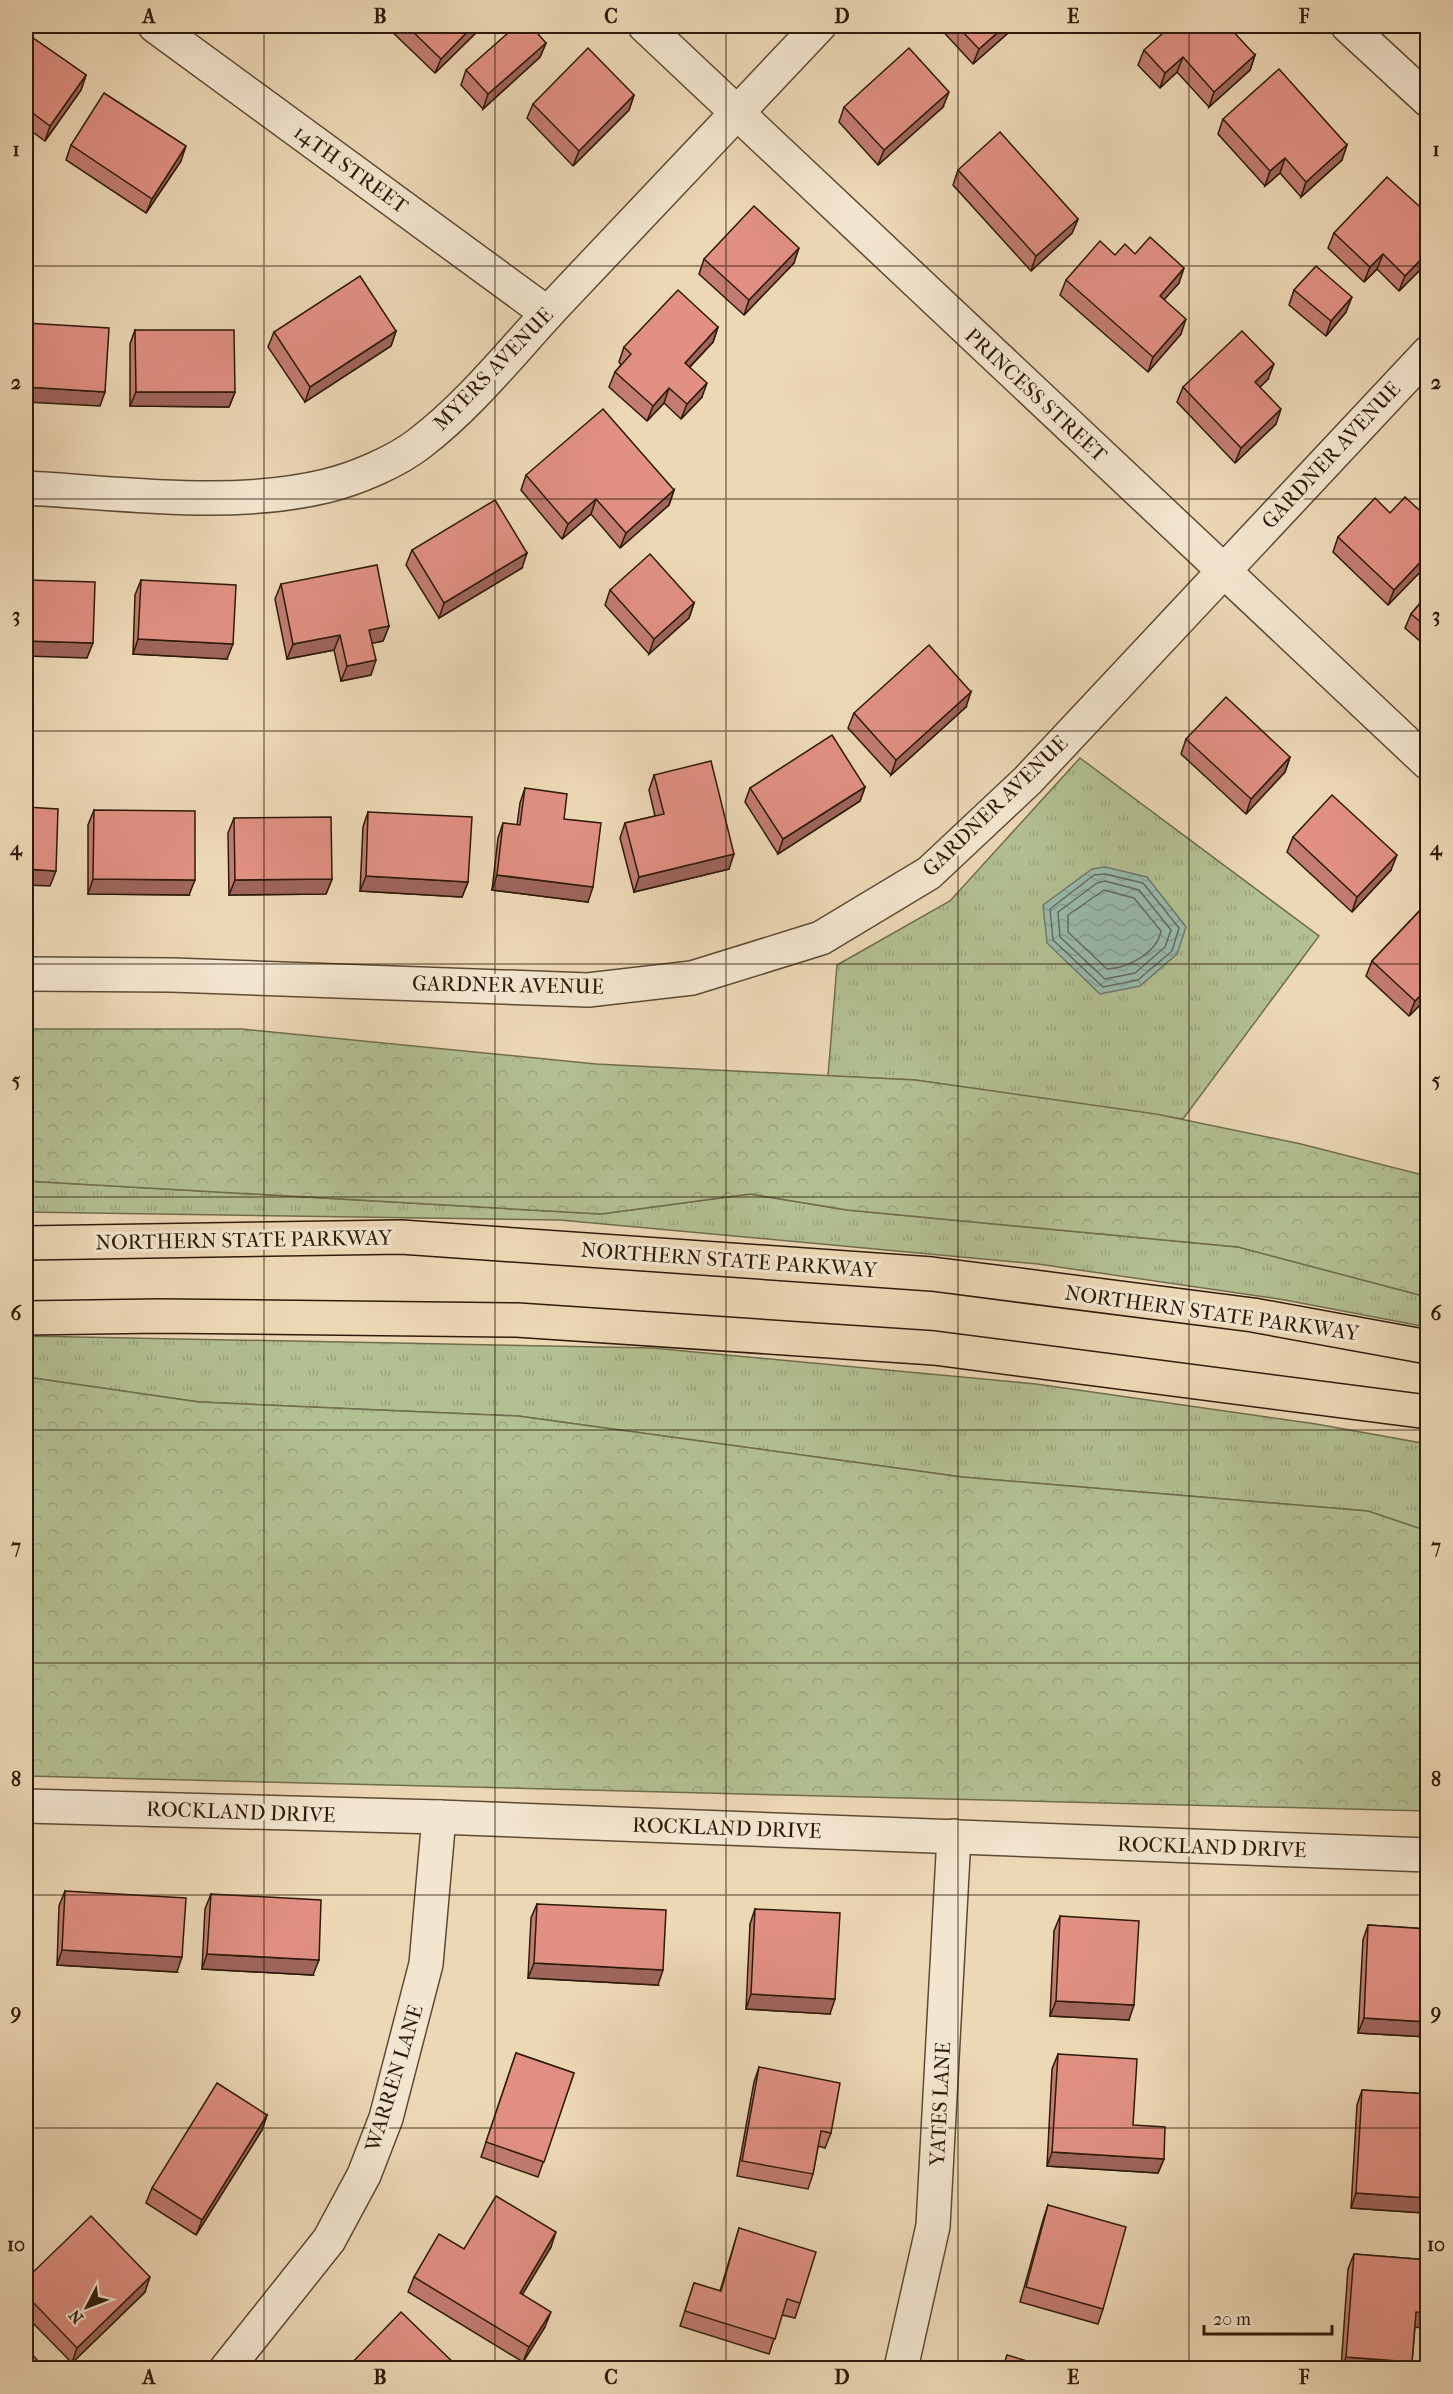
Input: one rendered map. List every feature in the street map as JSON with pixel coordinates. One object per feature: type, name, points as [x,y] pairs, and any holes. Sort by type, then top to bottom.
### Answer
[{"type":"highway","name":"NORTHERN STATE PARKWAY","points":[[26,1243],[400,1237],[932,1274],[1253,1315],[1428,1347]]},
{"type":"highway","points":[[26,1318],[159,1316],[517,1320],[922,1347],[1428,1412]]},
{"type":"street","name":"14TH STREET","points":[[155,26],[548,313]]},
{"type":"street","name":"PRINCESS STREET","points":[[645,26],[1428,763]]},
{"type":"street","name":"MYERS AVENUE","points":[[26,488],[171,496],[259,496],[325,486],[362,474],[418,445],[468,401],[819,26]]},
{"type":"street","points":[[1348,26],[1428,100]]},
{"type":"street","name":"GARDNER AVENUE","points":[[26,974],[172,975],[588,990],[692,978],[821,938],[929,873],[1028,780],[1428,353]]},
{"type":"street","name":"ROCKLAND DRIVE","points":[[26,1806],[439,1817],[1428,1855]]},
{"type":"street","name":"WARREN LANE","points":[[228,2368],[328,2240],[364,2175],[386,2118],[426,1964],[439,1817]]},
{"type":"street","name":"YATES LANE","points":[[901,2368],[933,2226],[954,1836]]},
{"type":"green space","points":[[1080,758],[1319,936],[1183,1119],[915,1080],[828,1076],[837,965],[950,901]]},
{"type":"green space","points":[[26,1029],[242,1029],[596,1064],[915,1080],[1156,1114],[1301,1144],[1427,1176],[1427,1297],[1238,1247],[847,1210],[750,1194],[601,1214],[26,1181]]},
{"type":"green space","points":[[26,1181],[601,1214],[750,1194],[847,1210],[1238,1247],[1427,1297],[1427,1327],[1285,1300],[1038,1264],[560,1220],[26,1212]]},
{"type":"green space","points":[[26,1336],[652,1348],[1036,1384],[1316,1424],[1427,1444],[1427,1531],[1368,1511],[962,1477],[518,1416],[199,1402],[26,1377]]},
{"type":"green space","points":[[26,1377],[199,1402],[518,1416],[962,1477],[1368,1511],[1427,1531],[1427,1811],[26,1776]]},
{"type":"water","points":[[1105,867],[1147,877],[1186,927],[1177,954],[1140,986],[1100,994],[1047,943],[1043,905],[1092,869]]},
{"type":"building","points":[[407,26],[473,26],[441,59]]},
{"type":"building","points":[[516,26],[531,26],[546,43],[488,94],[466,70]]},
{"type":"building","points":[[957,26],[1005,26],[979,49]]},
{"type":"building","points":[[1171,26],[1228,26],[1255,55],[1214,92],[1183,57],[1165,73],[1144,50]]},
{"type":"building","points":[[26,33],[86,75],[50,126],[26,108]]},
{"type":"building","points":[[588,48],[634,95],[579,151],[533,104]]},
{"type":"building","points":[[909,48],[949,92],[884,150],[844,107]]},
{"type":"building","points":[[1279,69],[1347,145],[1306,182],[1285,158],[1270,171],[1223,119]]},
{"type":"building","points":[[104,93],[186,146],[152,199],[71,145]]},
{"type":"building","points":[[1000,132],[1078,219],[1036,256],[958,170]]},
{"type":"building","points":[[1387,177],[1428,214],[1428,252],[1405,276],[1383,254],[1370,267],[1334,233]]},
{"type":"building","points":[[754,206],[799,248],[749,300],[704,259]]},
{"type":"building","points":[[1150,237],[1184,268],[1160,296],[1186,319],[1153,357],[1066,280],[1100,241],[1115,255],[1125,244],[1135,254]]},
{"type":"building","points":[[1316,266],[1352,297],[1331,321],[1294,290]]},
{"type":"building","points":[[360,276],[396,331],[310,387],[274,332]]},
{"type":"building","points":[[678,290],[718,327],[685,363],[707,383],[687,404],[669,388],[653,406],[615,372],[631,354],[624,347]]},
{"type":"building","points":[[26,323],[109,328],[105,392],[26,387]]},
{"type":"building","points":[[135,330],[234,330],[235,392],[136,392]]},
{"type":"building","points":[[1242,331],[1274,364],[1255,382],[1281,409],[1241,448],[1183,387]]},
{"type":"building","points":[[603,409],[674,490],[626,533],[596,499],[568,524],[526,475]]},
{"type":"building","points":[[1405,497],[1428,518],[1428,554],[1394,590],[1338,537],[1375,498],[1390,513]]},
{"type":"building","points":[[495,500],[527,553],[444,603],[412,550]]},
{"type":"building","points":[[650,554],[694,603],[654,639],[610,590]]},
{"type":"building","points":[[377,565],[389,626],[369,630],[376,660],[347,666],[340,635],[293,644],[281,584]]},
{"type":"building","points":[[26,580],[95,582],[93,643],[26,641]]},
{"type":"building","points":[[141,580],[236,585],[233,644],[138,639]]},
{"type":"building","points":[[1428,594],[1428,628],[1411,614]]},
{"type":"building","points":[[929,645],[971,692],[896,760],[854,713]]},
{"type":"building","points":[[1226,697],[1290,757],[1251,799],[1186,739]]},
{"type":"building","points":[[832,735],[865,787],[783,839],[750,788]]},
{"type":"building","points":[[711,761],[734,854],[639,877],[625,823],[664,814],[654,775]]},
{"type":"building","points":[[525,788],[567,794],[564,819],[601,823],[593,887],[497,875],[503,823],[520,825]]},
{"type":"building","points":[[1332,795],[1397,855],[1357,897],[1293,837]]},
{"type":"building","points":[[26,807],[58,809],[56,871],[26,869]]},
{"type":"building","points":[[94,810],[195,811],[195,880],[93,879]]},
{"type":"building","points":[[368,812],[472,817],[468,882],[366,876]]},
{"type":"building","points":[[331,817],[332,879],[235,880],[234,818]]},
{"type":"building","points":[[1428,902],[1428,988],[1415,1001],[1372,961]]},
{"type":"building","points":[[65,1891],[186,1898],[182,1957],[62,1950]]},
{"type":"building","points":[[211,1894],[321,1900],[319,1960],[207,1954]]},
{"type":"building","points":[[537,1904],[666,1910],[663,1970],[534,1963]]},
{"type":"building","points":[[755,1909],[840,1913],[835,1999],[751,1994]]},
{"type":"building","points":[[1060,1916],[1139,1921],[1134,2005],[1056,2001]]},
{"type":"building","points":[[1368,1925],[1428,1929],[1428,2022],[1364,2018]]},
{"type":"building","points":[[516,2053],[574,2073],[544,2162],[486,2142]]},
{"type":"building","points":[[1058,2054],[1137,2059],[1133,2125],[1165,2127],[1164,2159],[1052,2152]]},
{"type":"building","points":[[759,2067],[840,2083],[831,2133],[821,2131],[813,2174],[742,2161]]},
{"type":"building","points":[[217,2083],[267,2115],[202,2220],[152,2188]]},
{"type":"building","points":[[1362,2090],[1428,2094],[1428,2198],[1356,2193]]},
{"type":"building","points":[[496,2196],[556,2232],[520,2293],[551,2312],[529,2347],[414,2277],[439,2234],[464,2249]]},
{"type":"building","points":[[1048,2205],[1126,2227],[1103,2309],[1026,2287]]},
{"type":"building","points":[[91,2216],[150,2277],[77,2348],[26,2295],[26,2279]]},
{"type":"building","points":[[739,2228],[816,2252],[800,2303],[787,2299],[775,2339],[685,2311],[694,2283],[721,2291]]},
{"type":"building","points":[[1354,2254],[1428,2260],[1428,2313],[1416,2312],[1412,2362],[1346,2357]]},
{"type":"building","points":[[401,2312],[459,2368],[347,2368]]},
{"type":"building","points":[[26,2347],[44,2368],[26,2368]]},
{"type":"building","points":[[1007,2355],[1051,2368],[1003,2368]]}]
